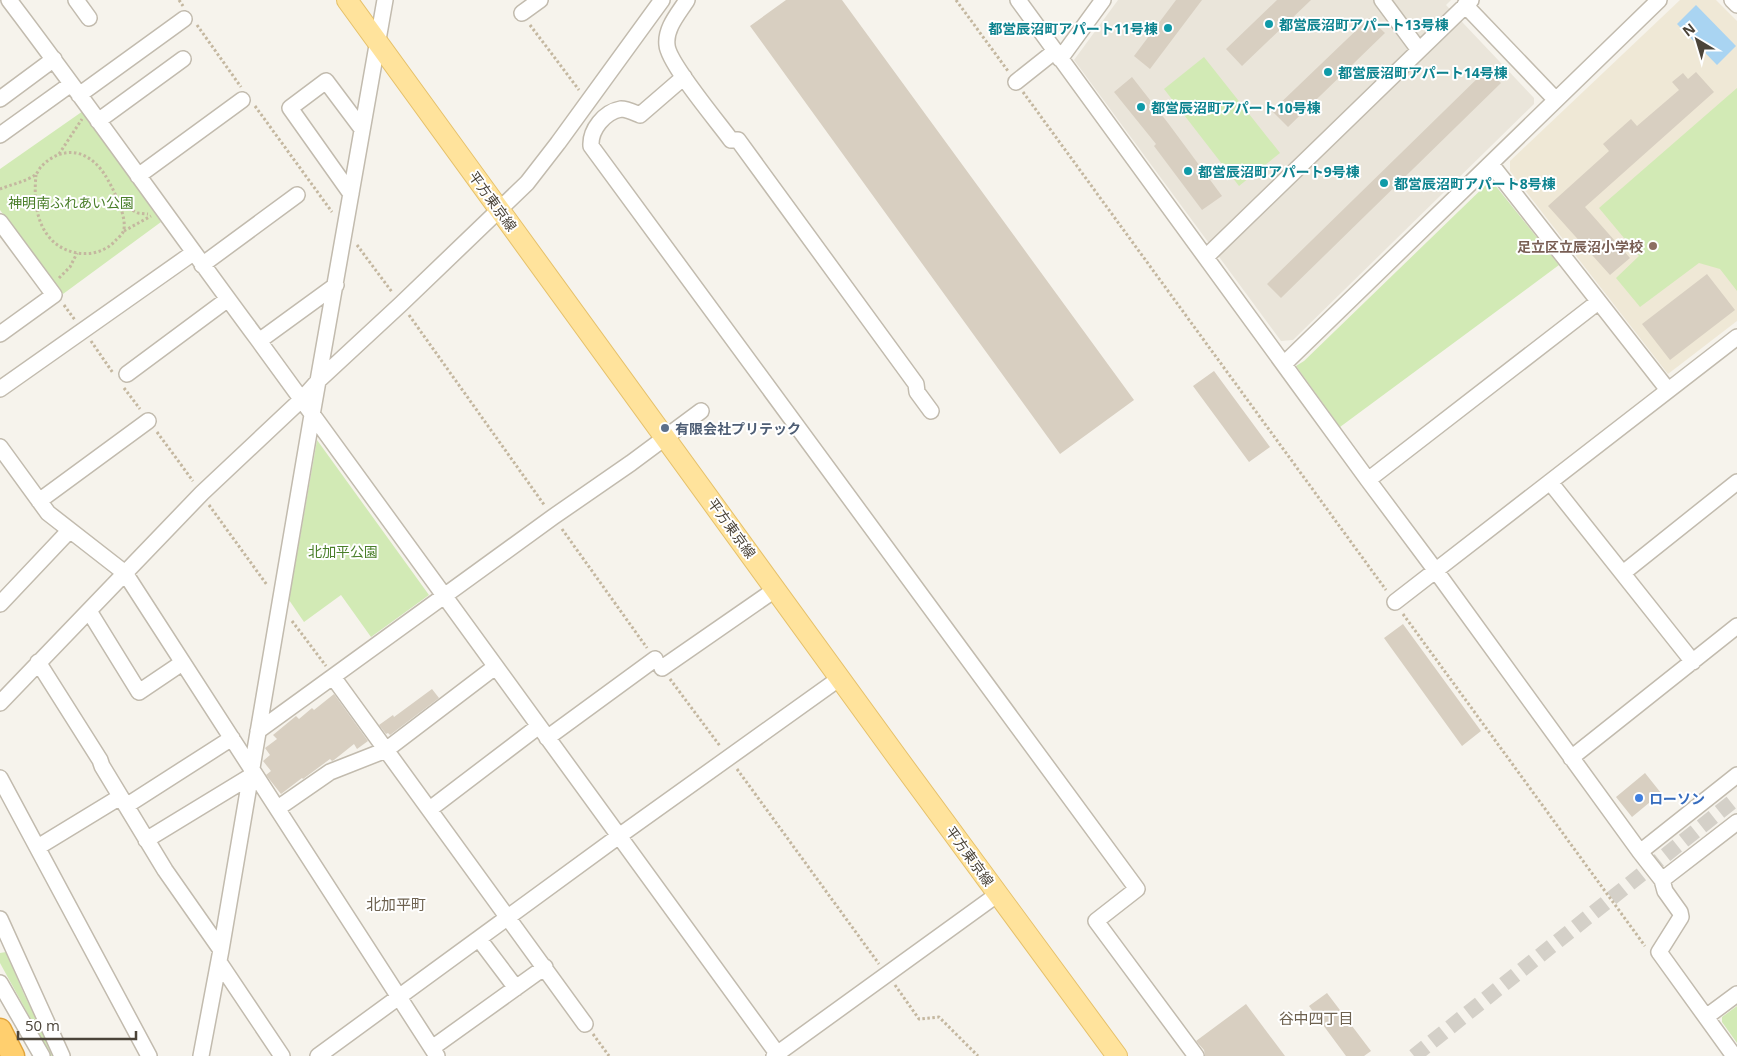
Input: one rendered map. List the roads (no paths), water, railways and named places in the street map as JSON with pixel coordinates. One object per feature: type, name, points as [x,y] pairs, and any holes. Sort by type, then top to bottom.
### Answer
[{"type":"highway","points":[[0,1030],[12,1056]]},
{"type":"main road","name":"平方東京線","points":[[348,0],[1117,1056]]},
{"type":"street","points":[[9,0],[138,176],[158,213],[228,299],[302,399],[777,1055],[998,894]]},
{"type":"street","points":[[76,0],[89,18]]},
{"type":"street","points":[[201,1056],[220,956],[385,0]]},
{"type":"street","points":[[522,14],[540,0]]},
{"type":"street","points":[[0,703],[202,494],[302,399],[318,380],[500,210],[536,173],[662,0]]},
{"type":"street","points":[[687,0],[668,32],[667,44],[670,55],[731,140],[738,140],[916,384],[917,392],[931,411]]},
{"type":"street","points":[[1018,0],[1208,254],[1284,364],[1368,480],[1662,880],[1665,891],[1680,912],[1681,917],[1659,952],[1734,1056]]},
{"type":"street","points":[[1016,82],[1060,54],[1103,0]]},
{"type":"street","points":[[1382,0],[1418,50]]},
{"type":"street","points":[[1284,364],[1659,0]]},
{"type":"street","points":[[1732,0],[1737,5]]},
{"type":"street","points":[[1208,254],[1468,2],[1555,99]]},
{"type":"street","points":[[0,135],[75,90],[188,16]]},
{"type":"street","points":[[0,98],[54,59]]},
{"type":"street","points":[[93,115],[183,59]]},
{"type":"street","points":[[684,77],[640,115],[622,109],[601,121],[593,130],[591,146],[1137,889],[1096,921],[1196,1056]]},
{"type":"street","points":[[351,194],[290,108],[326,81],[362,130]]},
{"type":"street","points":[[138,176],[246,98]]},
{"type":"street","points":[[1491,164],[1668,390]]},
{"type":"street","points":[[0,389],[297,195]]},
{"type":"street","points":[[0,222],[54,295],[0,334]]},
{"type":"street","points":[[259,341],[336,285]]},
{"type":"street","points":[[127,374],[228,299]]},
{"type":"street","points":[[1368,480],[1598,302]]},
{"type":"street","points":[[1395,602],[1737,337]]},
{"type":"street","points":[[258,732],[701,411]]},
{"type":"street","points":[[39,501],[148,421]]},
{"type":"street","points":[[0,447],[48,513],[125,573],[182,664],[232,738],[251,772],[278,808],[434,1052],[545,967]]},
{"type":"street","points":[[1550,482],[1692,662]]},
{"type":"street","points":[[1623,573],[1737,482]]},
{"type":"street","points":[[0,604],[69,531]]},
{"type":"street","points":[[430,809],[543,732],[658,664],[776,589]]},
{"type":"street","points":[[89,610],[139,692],[182,664]]},
{"type":"street","points":[[1571,758],[1737,626]]},
{"type":"street","points":[[38,662],[100,760],[146,840],[282,1056]]},
{"type":"street","points":[[278,808],[330,772],[386,750],[495,667]]},
{"type":"street","points":[[333,677],[585,1024]]},
{"type":"street","points":[[318,1056],[619,836],[840,678]]},
{"type":"street","points":[[38,847],[123,801],[232,738]]},
{"type":"street","points":[[146,840],[251,772]]},
{"type":"street","points":[[1640,852],[1737,775]]},
{"type":"street","points":[[0,778],[149,1056]]},
{"type":"street","points":[[1662,880],[1737,822]]},
{"type":"street","points":[[0,919],[62,1056]]},
{"type":"street","points":[[479,939],[516,988]]},
{"type":"street","points":[[0,983],[42,1056]]},
{"type":"street","points":[[1706,1017],[1737,994]]},
{"type":"water","points":[[1696,5],[1736,46],[1717,65],[1677,24]]},
{"type":"tunnel","points":[[1414,1056],[1737,798]]},
{"type":"place","name":"都営辰沼町アパート13号棟","points":[[1269,24]]},
{"type":"place","name":"都営辰沼町アパート11号棟","points":[[1168,28]]},
{"type":"place","name":"都営辰沼町アパート14号棟","points":[[1328,72]]},
{"type":"place","name":"都営辰沼町アパート10号棟","points":[[1141,107]]},
{"type":"place","name":"都営辰沼町アパート9号棟","points":[[1188,171]]},
{"type":"place","name":"都営辰沼町アパート8号棟","points":[[1384,183]]},
{"type":"place","name":"足立区立辰沼小学校","points":[[1653,246]]},
{"type":"place","name":"有限会社プリテック","points":[[665,428]]},
{"type":"place","name":"ローソン","points":[[1639,798]]},
{"type":"district","name":"北加平町","points":[[396,904]]},
{"type":"district","name":"谷中四丁目","points":[[1316,1018]]},
{"type":"park label","name":"神明南ふれあい公園","points":[[71,202]]},
{"type":"park label","name":"北加平公園","points":[[343,551]]}]
